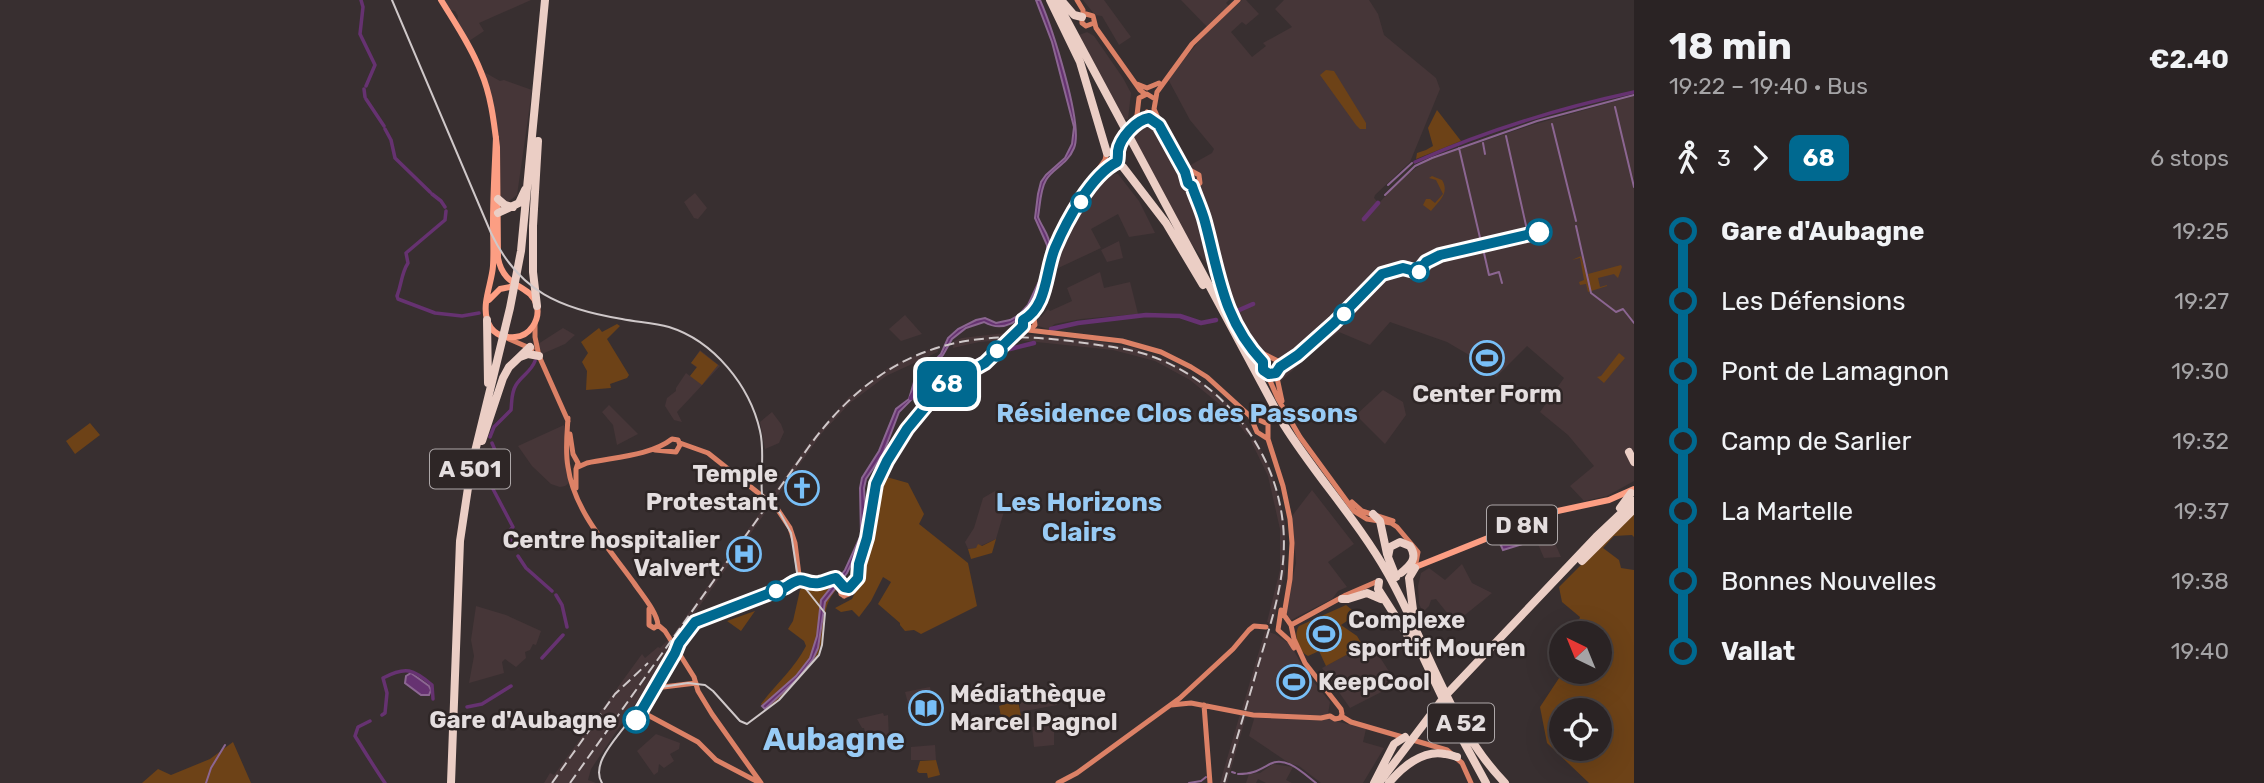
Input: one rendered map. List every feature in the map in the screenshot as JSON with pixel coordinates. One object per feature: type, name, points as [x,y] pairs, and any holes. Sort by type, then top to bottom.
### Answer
[{"type":"highway","name":"A 501","points":[[457,692],[460,541],[471,467],[519,275],[547,0]]},
{"type":"highway","name":"A 501","points":[[453,783],[465,540],[471,487],[519,275],[538,134],[547,0]]},
{"type":"highway","points":[[1050,0],[1080,62],[1111,158],[1124,167],[1159,214],[1205,289]]},
{"type":"highway","name":"A 52","points":[[1050,0],[1280,429],[1381,573],[1473,744],[1505,783]]},
{"type":"highway","points":[[1062,0],[1074,15],[1084,15]]},
{"type":"highway","name":"A 52","points":[[1062,0],[1274,407],[1305,458],[1382,564],[1486,783]]},
{"type":"highway","points":[[498,214],[513,207],[523,197],[535,118]]},
{"type":"highway","points":[[535,300],[533,226],[538,134]]},
{"type":"highway","points":[[498,199],[513,207]]},
{"type":"highway","points":[[480,430],[489,377],[487,320]]},
{"type":"highway","points":[[480,447],[503,377],[530,347]]},
{"type":"highway","points":[[518,358],[528,354],[539,356]]},
{"type":"highway","points":[[1629,452],[1634,461]]},
{"type":"highway","points":[[1377,783],[1438,707],[1596,537],[1633,492]]},
{"type":"highway","points":[[1454,689],[1634,509]]},
{"type":"highway","points":[[1373,514],[1380,521],[1392,572],[1413,610]]},
{"type":"highway","points":[[1388,557],[1390,547],[1396,543],[1410,546],[1414,558],[1401,573]]},
{"type":"highway","points":[[1415,568],[1409,578],[1413,610],[1427,658]]},
{"type":"highway","points":[[1379,582],[1378,589],[1386,604],[1427,658]]},
{"type":"highway","points":[[1342,598],[1348,599],[1367,593],[1377,596],[1386,604]]},
{"type":"highway","points":[[1377,783],[1394,744],[1390,733]]},
{"type":"highway","points":[[1394,744],[1408,742]]},
{"type":"highway","points":[[1387,783],[1408,742]]},
{"type":"highway","points":[[1387,783],[1410,762],[1436,750],[1457,757]]},
{"type":"main road","points":[[441,0],[482,72],[491,106],[496,137],[498,199],[495,234]]},
{"type":"main road","points":[[1078,0],[1084,15],[1082,23],[1091,24],[1147,96],[1189,175]]},
{"type":"main road","points":[[1235,0],[1192,39],[1138,108],[1131,127],[1074,211],[1055,248],[1047,285],[1033,312],[1023,320],[1040,330],[1122,341],[1161,352],[1207,377],[1258,424],[1268,424],[1265,433],[1278,468],[1292,543],[1284,615],[1305,663],[1335,708],[1342,711],[1341,716]]},
{"type":"main road","points":[[1147,96],[1157,92],[1192,44],[1235,0]]},
{"type":"main road","points":[[1084,15],[1094,17],[1091,24]]},
{"type":"main road","points":[[1091,24],[1138,91],[1147,96]]},
{"type":"main road","points":[[1134,81],[1147,88],[1159,83]]},
{"type":"main road","points":[[1138,108],[1154,117],[1189,175],[1188,183],[1194,186],[1224,289],[1249,340],[1265,359]]},
{"type":"main road","points":[[1131,127],[1146,112],[1154,109]]},
{"type":"main road","points":[[1131,127],[1146,118],[1159,125]]},
{"type":"main road","points":[[496,137],[495,250],[487,320],[497,333],[530,347],[539,356]]},
{"type":"main road","points":[[1189,175],[1198,173],[1200,177],[1200,183],[1194,186]]},
{"type":"main road","points":[[495,250],[507,284]]},
{"type":"main road","points":[[487,303],[495,293],[519,275],[526,290],[535,300],[535,337],[539,356],[568,418],[577,495],[587,517],[648,604],[655,621],[673,643],[701,695],[750,774],[760,783]]},
{"type":"main road","points":[[673,643],[695,622],[799,580],[818,586],[833,579],[843,586],[858,578],[876,484],[907,429],[925,405],[948,384],[985,363],[1030,326],[1033,312]]},
{"type":"main road","points":[[515,339],[526,333],[535,323]]},
{"type":"main road","points":[[530,347],[535,337]]},
{"type":"main road","points":[[1265,359],[1274,358],[1278,361],[1280,367],[1276,373],[1284,408]]},
{"type":"main road","points":[[1265,359],[1263,370],[1300,437],[1354,511],[1367,519],[1391,523],[1401,530],[1425,559]]},
{"type":"main road","points":[[1267,374],[1276,373]]},
{"type":"main road","points":[[1258,424],[1257,432],[1265,433]]},
{"type":"main road","points":[[668,448],[672,439],[679,447],[708,453],[766,499],[790,535],[799,580]]},
{"type":"main road","points":[[574,465],[668,448],[673,452],[679,447]]},
{"type":"main road","points":[[1327,474],[1356,506],[1394,521],[1425,559]]},
{"type":"main road","name":"D 8N","points":[[1291,626],[1342,598],[1367,590],[1379,582],[1415,568],[1425,559],[1553,512],[1633,492]]},
{"type":"main road","points":[[766,499],[790,528],[797,556],[799,580]]},
{"type":"main road","points":[[1288,512],[1290,558],[1279,627],[1281,635],[1285,636],[1335,708]]},
{"type":"main road","points":[[1058,783],[1077,773],[1181,698],[1254,626],[1291,626]]},
{"type":"main road","points":[[1285,636],[1291,626]]},
{"type":"main road","points":[[673,643],[675,653],[644,713],[702,744],[716,760],[750,774]]},
{"type":"main road","points":[[688,684],[691,678],[689,671]]},
{"type":"main road","points":[[655,688],[696,683]]},
{"type":"main road","points":[[1181,698],[1253,715],[1321,718],[1330,716],[1335,719],[1341,716]]},
{"type":"main road","points":[[1181,698],[1189,702]]},
{"type":"main road","points":[[1204,705],[1210,783]]},
{"type":"main road","points":[[1330,716],[1335,708]]},
{"type":"main road","points":[[1341,716],[1351,722],[1436,750]]},
{"type":"main road","points":[[1457,757],[1471,783]]},
{"type":"shaded area","points":[[443,0],[531,0],[479,23],[484,31],[469,41],[457,22],[455,11]]},
{"type":"shaded area","points":[[1036,0],[1040,0],[1058,52],[1071,98],[1076,136],[1071,154],[1049,176],[1041,193],[1038,217],[1050,243],[1045,274],[1032,304],[1022,316],[1011,324],[998,326],[984,322],[966,328],[952,339],[943,355],[917,384],[911,400],[899,412],[883,454],[866,479],[865,536],[847,573],[825,602],[818,648],[813,659],[798,678],[765,709],[762,706],[796,676],[810,658],[817,636],[821,600],[845,570],[861,535],[862,478],[879,451],[896,409],[909,399],[914,382],[941,354],[948,338],[958,329],[976,320],[985,318],[996,323],[1019,315],[1028,305],[1042,275],[1047,258],[1047,245],[1035,218],[1038,194],[1046,175],[1065,158],[1072,144],[1074,127],[1052,42]]},
{"type":"shaded area","points":[[1083,0],[1104,0],[1131,37],[1119,45],[1102,16],[1095,15]]},
{"type":"shaded area","points":[[1181,0],[1229,0],[1226,3],[1232,9],[1242,0],[1246,0],[1259,14],[1246,25],[1242,22],[1231,32],[1252,57],[1266,46],[1263,43],[1292,27],[1275,9],[1284,0],[1369,0],[1378,14],[1384,35],[1436,78],[1440,89],[1410,162],[1375,195],[1374,198],[1379,203],[1403,177],[1428,160],[1532,125],[1634,96],[1634,481],[1607,496],[1584,501],[1570,486],[1594,466],[1568,435],[1540,412],[1564,378],[1527,346],[1496,377],[1481,362],[1447,342],[1390,322],[1370,345],[1339,332],[1318,347],[1280,382],[1282,368],[1277,357],[1267,354],[1252,341],[1225,288],[1190,242],[1131,132],[1144,121],[1160,118],[1187,167],[1212,153],[1214,149],[1190,120],[1168,79],[1209,29]]},
{"type":"shaded area","points":[[1087,32],[1094,36],[1131,93],[1128,119],[1123,119],[1079,35]]},
{"type":"shaded area","points":[[1326,70],[1334,71],[1366,123],[1366,129],[1360,129],[1356,125],[1320,75]]},
{"type":"shaded area","points":[[484,72],[500,81],[532,90],[517,195],[508,202],[500,195],[499,138]]},
{"type":"shaded area","points":[[1437,110],[1461,141],[1416,159],[1417,153],[1433,146],[1428,128]]},
{"type":"shaded area","points":[[1113,174],[1118,174],[1139,201],[1155,233],[1129,237],[1118,214],[1091,229],[1101,248],[1054,270],[1053,262],[1058,247],[1064,244],[1076,218],[1103,181]]},
{"type":"shaded area","points":[[1432,176],[1442,180],[1445,189],[1442,197],[1431,211],[1423,205],[1426,199],[1435,203],[1443,194],[1436,180],[1429,178]]},
{"type":"shaded area","points":[[695,193],[707,208],[698,219],[694,218],[684,202]]},
{"type":"shaded area","points":[[1119,241],[1123,258],[1107,262],[1101,250]]},
{"type":"shaded area","points":[[1581,256],[1590,287],[1588,274],[1621,265],[1618,278],[1614,274],[1598,278],[1600,287],[1607,286],[1588,292],[1586,284],[1580,285],[1579,282],[1584,280],[1580,258],[1572,260]]},
{"type":"shaded area","points":[[1100,272],[1104,288],[1130,282],[1138,314],[1081,319],[1055,324],[1048,329],[1038,326],[1038,316],[1041,317],[1048,309],[1050,311],[1072,301],[1067,288]]},
{"type":"shaded area","points":[[905,315],[922,334],[901,341],[889,329]]},
{"type":"shaded area","points":[[617,324],[620,326],[607,339],[629,375],[610,384],[611,388],[586,390],[587,371],[582,362],[588,353],[581,342],[599,328],[602,332]]},
{"type":"shaded area","points":[[563,328],[575,335],[565,344],[542,354],[538,344]]},
{"type":"shaded area","points":[[1005,333],[1008,335],[1003,340],[953,348],[954,341],[962,338]]},
{"type":"shaded area","points":[[1021,334],[1134,348],[1168,361],[1218,394],[1252,432],[1247,435],[1229,412],[1190,380],[1155,361],[1113,350],[1017,340]]},
{"type":"shaded area","points":[[937,346],[938,352],[886,376],[850,403],[822,433],[773,502],[770,498],[812,439],[849,397],[891,366]]},
{"type":"shaded area","points":[[700,350],[720,366],[677,412],[682,422],[674,420],[665,406],[667,398],[676,391],[686,373],[690,376],[697,368],[691,363]]},
{"type":"shaded area","points":[[700,351],[718,365],[702,385],[690,376],[697,367],[691,363]]},
{"type":"shaded area","points":[[1619,353],[1625,358],[1604,383],[1597,377],[1601,376]]},
{"type":"shaded area","points":[[1383,390],[1403,402],[1406,415],[1385,444],[1356,415]]},
{"type":"shaded area","points":[[609,405],[638,434],[617,445],[613,425],[602,412]]},
{"type":"shaded area","points":[[772,412],[784,432],[779,443],[765,449],[760,422]]},
{"type":"shaded area","points":[[90,423],[100,435],[75,454],[66,441]]},
{"type":"shaded area","points":[[564,425],[569,483],[560,487],[551,484],[532,466],[518,446]]},
{"type":"shaded area","points":[[1255,438],[1272,472],[1285,524],[1285,571],[1273,624],[1267,622],[1280,570],[1280,529],[1268,476],[1251,441]]},
{"type":"shaded area","points":[[883,476],[908,483],[924,514],[919,524],[968,563],[977,606],[921,634],[914,630],[905,631],[900,623],[878,604],[891,582],[883,577],[859,617],[852,610],[841,612],[835,608],[852,599],[863,577],[863,561],[874,534]]},
{"type":"shaded area","points":[[1312,490],[1354,544],[1328,562],[1347,587],[1338,591],[1332,599],[1291,620],[1287,614],[1287,603],[1296,563],[1292,516]]},
{"type":"shaded area","points":[[995,491],[1005,508],[996,539],[968,549],[965,542],[974,528],[983,498]]},
{"type":"shaded area","points":[[767,503],[770,506],[675,641],[672,636]]},
{"type":"shaded area","points":[[1632,514],[1634,515],[1634,537],[1614,536],[1603,548],[1619,560],[1621,568],[1634,570],[1634,783],[1589,783],[1566,761],[1612,761],[1612,698],[1549,698],[1549,745],[1547,743],[1540,707],[1555,684],[1612,684],[1612,621],[1579,621],[1580,617],[1562,602],[1559,587]]},
{"type":"shaded area","points":[[1544,518],[1561,557],[1544,558],[1534,535],[1531,536],[1527,526],[1533,526]]},
{"type":"shaded area","points":[[1525,527],[1531,539],[1529,542],[1503,550],[1498,539]]},
{"type":"shaded area","points":[[996,539],[992,553],[971,559],[968,549]]},
{"type":"shaded area","points":[[1462,564],[1472,583],[1492,593],[1455,623],[1436,599],[1431,600],[1423,612],[1419,604],[1418,586],[1421,573],[1429,568],[1445,580]]},
{"type":"shaded area","points":[[834,582],[838,588],[825,612],[817,656],[766,710],[761,704],[791,669],[806,646],[804,641],[788,629],[793,621],[800,590],[805,586],[817,587]]},
{"type":"shaded area","name":"Complexe sportif Mouren","points":[[1346,605],[1357,614],[1341,625],[1357,636],[1363,646],[1326,666],[1319,651],[1308,656],[1299,647],[1297,630],[1299,626]]},
{"type":"shaded area","points":[[476,606],[506,615],[541,631],[536,645],[533,644],[530,650],[525,652],[526,658],[516,667],[505,659],[502,662],[504,673],[469,683],[474,656],[471,640]]},
{"type":"shaded area","points":[[755,611],[741,631],[727,621]]},
{"type":"shaded area","points":[[1265,631],[1291,645],[1305,671],[1330,702],[1328,714],[1332,720],[1366,729],[1363,742],[1384,748],[1363,783],[1321,783],[1299,766],[1289,763],[1249,736],[1254,719],[1248,711],[1242,709]]},
{"type":"shaded area","points":[[668,640],[672,653],[653,685],[650,689],[646,688],[591,769],[588,780],[596,783],[544,783],[550,773],[554,775],[642,654],[645,658]]},
{"type":"shaded area","points":[[1363,646],[1367,652],[1374,648],[1397,684],[1350,708],[1322,668]]},
{"type":"shaded area","points":[[411,673],[429,686],[429,695],[421,695],[405,683],[406,676]]},
{"type":"shaded area","points":[[930,687],[931,694],[923,697],[921,703],[909,707],[905,692]]},
{"type":"shaded area","points":[[1055,691],[1057,705],[1020,712],[1020,699]]},
{"type":"shaded area","points":[[1018,700],[1023,727],[1011,730],[1002,722],[999,706]]},
{"type":"shaded area","points":[[883,713],[884,716],[888,715],[889,740],[880,745],[874,744],[874,740],[868,740],[857,719]]},
{"type":"shaded area","points":[[1240,714],[1246,716],[1227,783],[1220,783]]},
{"type":"shaded area","points":[[1054,724],[1054,745],[1034,747],[1032,727]]},
{"type":"shaded area","points":[[656,734],[680,743],[679,749],[670,754],[674,761],[664,768],[659,764],[658,772],[654,775],[637,751]]},
{"type":"shaded area","points":[[233,742],[251,783],[142,783],[158,769],[171,775],[210,759]]},
{"type":"shaded area","points":[[935,745],[936,760],[911,760],[911,747]]},
{"type":"shaded area","points":[[936,760],[940,775],[928,778],[927,773],[917,771],[920,761]]},
{"type":"shaded area","points":[[1273,764],[1293,767],[1286,780],[1292,783],[1266,783],[1258,779],[1256,783],[1246,783],[1249,774],[1260,773]]},
{"type":"waterway","points":[[361,0],[363,7],[360,34],[375,65],[366,86]]},
{"type":"waterway","points":[[364,89],[365,97]]},
{"type":"waterway","points":[[1415,162],[1523,121],[1634,92]]},
{"type":"waterway","points":[[1385,195],[1415,166],[1432,158],[1537,121],[1634,95]]},
{"type":"waterway","points":[[366,99],[384,126]]},
{"type":"waterway","points":[[1615,107],[1634,187]]},
{"type":"waterway","points":[[1552,124],[1576,221]]},
{"type":"waterway","points":[[385,129],[395,158],[430,192]]},
{"type":"waterway","points":[[1506,136],[1527,230]]},
{"type":"waterway","points":[[1483,143],[1485,154]]},
{"type":"waterway","points":[[1459,148],[1481,242]]},
{"type":"waterway","points":[[1388,185],[1412,163]]},
{"type":"waterway","points":[[432,194],[445,207]]},
{"type":"waterway","points":[[1364,219],[1378,203]]},
{"type":"waterway","points":[[446,211],[445,220],[406,253],[408,263],[397,296],[398,299],[435,313],[462,316],[479,313]]},
{"type":"waterway","points":[[1576,226],[1591,293],[1616,312],[1623,309],[1634,323]]},
{"type":"waterway","points":[[1484,253],[1489,275],[1499,272],[1502,283]]},
{"type":"waterway","points":[[1237,311],[1253,304]]},
{"type":"waterway","points":[[1051,329],[1146,315],[1180,316],[1201,323],[1216,320]]},
{"type":"waterway","points":[[1010,349],[1034,343]]},
{"type":"waterway","points":[[955,373],[990,354]]},
{"type":"waterway","points":[[490,437],[494,427],[511,410],[514,388],[535,361]]},
{"type":"waterway","points":[[911,398],[914,393],[938,385],[952,375]]},
{"type":"waterway","points":[[491,468],[500,462],[492,443]]},
{"type":"waterway","points":[[491,470],[493,487]]},
{"type":"waterway","points":[[493,489],[513,527],[505,535],[518,547]]},
{"type":"waterway","points":[[518,556],[526,568],[552,591]]},
{"type":"waterway","points":[[556,595],[562,605],[567,627]]},
{"type":"waterway","points":[[542,658],[563,635]]},
{"type":"waterway","points":[[382,715],[385,713],[387,693],[383,678],[398,672],[409,671],[432,685],[433,699]]},
{"type":"waterway","points":[[467,707],[482,704],[511,686]]},
{"type":"waterway","points":[[370,721],[358,727],[355,736],[385,783]]},
{"type":"waterway","points":[[206,783],[211,768],[225,745]]},
{"type":"waterway","points":[[1238,774],[1251,773],[1282,762],[1316,783]]},
{"type":"waterway","points":[[1189,783],[1201,781],[1206,777]]},
{"type":"tram line","points":[[392,0],[491,233],[515,270],[529,284],[561,303],[600,315],[669,327],[685,334],[715,354],[739,382],[755,414],[760,431],[762,494],[780,513],[791,533],[798,579],[825,613],[819,655],[779,700],[747,724],[740,721],[705,685],[688,683],[655,688],[630,723]]},
{"type":"tram line","points":[[602,783],[599,776],[602,760],[628,722]]},
{"type":"railway","points":[[570,783],[808,448],[842,407],[883,373],[915,356],[973,340],[1011,337],[1071,341],[1118,348],[1145,354],[1170,364],[1214,393],[1249,432],[1263,455],[1280,505],[1283,567],[1270,626],[1224,783]]},
{"type":"railway","points":[[552,783],[615,694],[648,663]]},
{"type":"bus line","name":"68","points":[[636,720],[679,643],[695,622],[786,587],[798,579],[820,583],[836,578],[844,587],[849,588],[856,582],[876,484],[893,451],[915,418],[936,394],[985,363],[1023,326],[1023,320],[1033,312],[1047,285],[1055,248],[1070,218],[1104,170],[1117,162],[1122,142],[1142,120],[1149,118],[1159,125],[1185,172],[1205,221],[1224,298],[1247,341],[1263,362],[1264,372],[1271,375],[1307,348],[1385,272],[1403,268],[1418,272],[1424,263],[1440,255],[1539,232]]},
{"type":"place","name":"Center Form","points":[[1487,358]]},
{"type":"place","name":"Temple Protestant","points":[[802,488]]},
{"type":"place","name":"Centre hospitalier Valvert","points":[[744,554]]},
{"type":"place","name":"Complexe sportif Mouren","points":[[1324,634]]},
{"type":"place","name":"KeepCool","points":[[1294,682]]},
{"type":"place","name":"Médiathèque Marcel Pagnol","points":[[926,708]]},
{"type":"place","name":"Gare d'Aubagne","points":[[636,720]]},
{"type":"district","name":"Résidence Clos des Passons","points":[[1177,413]]},
{"type":"district","name":"Les Horizons Clairs","points":[[1079,517]]},
{"type":"district","name":"Aubagne","points":[[834,739]]}]
